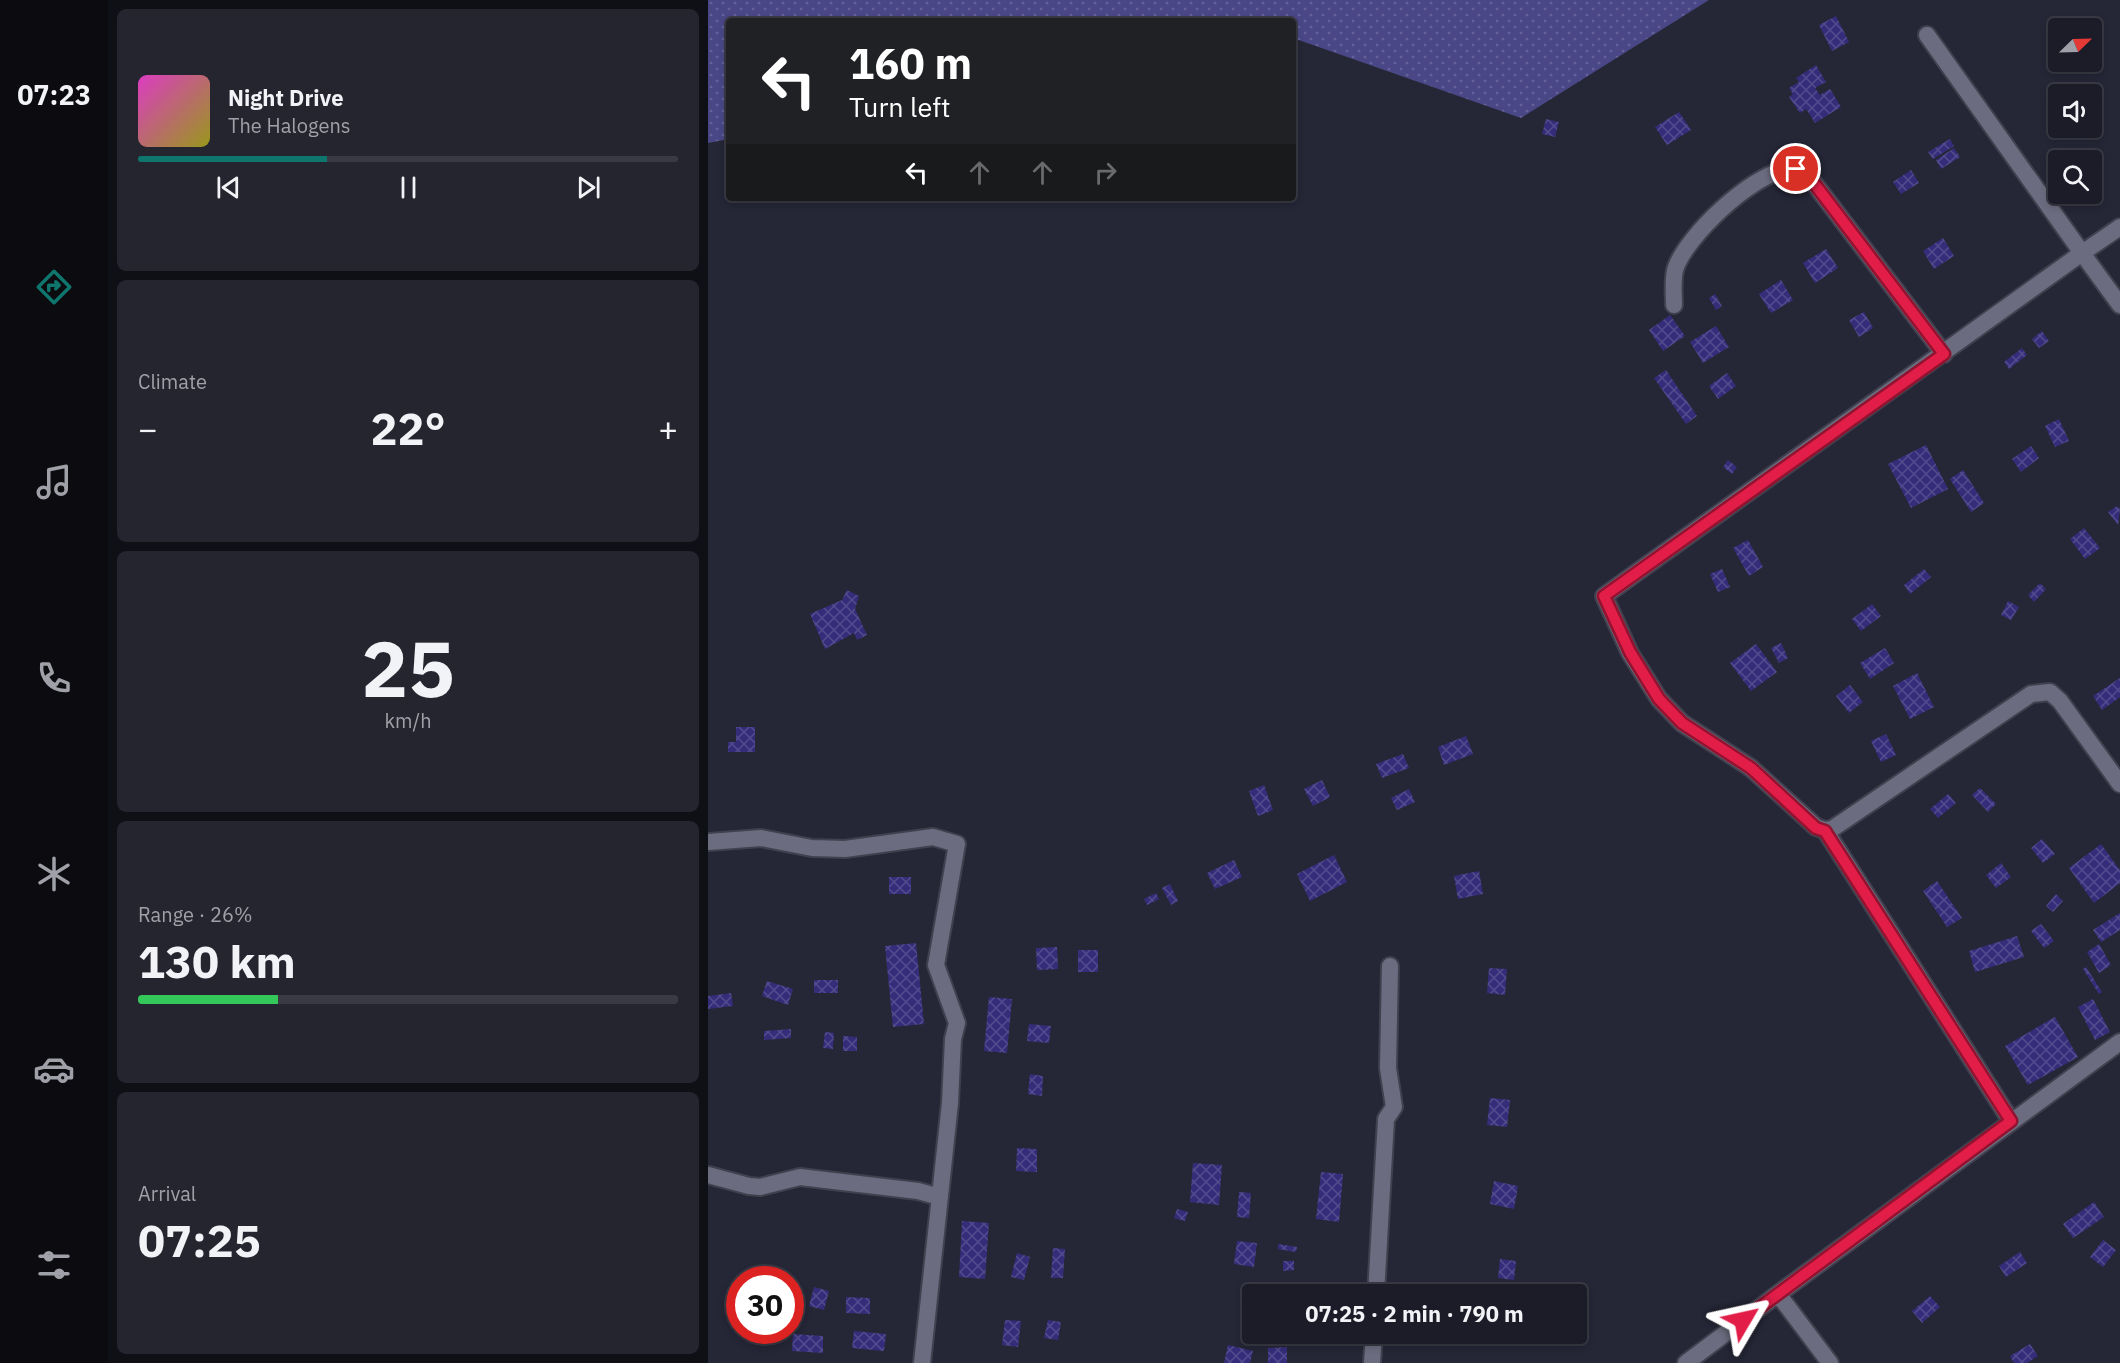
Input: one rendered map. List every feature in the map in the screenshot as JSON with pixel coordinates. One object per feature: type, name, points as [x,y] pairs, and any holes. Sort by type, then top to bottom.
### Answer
[{"type":"street","points":[[1927,35],[2120,305]]},
{"type":"street","points":[[1674,305],[1675,269],[1699,230],[1742,192],[1782,170],[1796,169],[1807,174],[1944,354]]},
{"type":"street","points":[[2120,227],[1604,596],[1630,652],[1659,699],[1682,723],[1751,768],[1816,828],[1825,831],[1832,829],[1909,780],[1918,770],[2031,694],[2041,692],[2050,692],[2061,701],[2120,784]]},
{"type":"street","points":[[1825,831],[2011,1121]]},
{"type":"street","points":[[708,842],[760,838],[812,848],[845,849],[933,837],[957,844],[936,965],[957,1023],[953,1039],[940,1197],[922,1363]]},
{"type":"street","points":[[1377,1284],[1386,1119],[1394,1107],[1388,1068],[1390,966]]},
{"type":"street","points":[[1686,1363],[2120,1042]]},
{"type":"street","points":[[708,1175],[749,1186],[760,1187],[800,1177],[918,1191],[940,1197]]},
{"type":"street","points":[[1778,1294],[1830,1363]]},
{"type":"street","points":[[1372,1363],[1373,1344]]},
{"type":"shaded area","points":[[708,0],[1709,0],[1521,118],[1296,39],[1296,18],[726,18],[726,140],[708,143]]},
{"type":"building","points":[[1836,16],[1849,42],[1832,51],[1819,25]]},
{"type":"building","points":[[1816,65],[1826,82],[1815,88],[1820,95],[1830,89],[1841,107],[1815,123],[1806,109],[1800,113],[1789,97],[1793,94],[1789,88],[1799,82],[1796,78]]},
{"type":"building","points":[[1679,112],[1691,130],[1667,145],[1655,127]]},
{"type":"building","points":[[1546,119],[1559,122],[1555,137],[1542,134]]},
{"type":"building","points":[[1950,139],[1954,146],[1933,159],[1928,152]]},
{"type":"building","points":[[1954,148],[1960,157],[1941,169],[1936,160]]},
{"type":"building","points":[[1911,170],[1919,183],[1901,194],[1893,182]]},
{"type":"building","points":[[1943,238],[1954,256],[1934,269],[1923,251]]},
{"type":"building","points":[[1826,249],[1838,268],[1815,283],[1803,263]]},
{"type":"building","points":[[1781,280],[1793,300],[1771,313],[1759,294]]},
{"type":"building","points":[[1715,294],[1722,306],[1716,310],[1709,298]]},
{"type":"building","points":[[1864,312],[1873,328],[1859,337],[1849,320]]},
{"type":"building","points":[[1670,315],[1685,336],[1663,351],[1649,330]]},
{"type":"building","points":[[1716,326],[1729,347],[1703,363],[1690,342]]},
{"type":"building","points":[[2042,331],[2049,341],[2039,348],[2032,339]]},
{"type":"building","points":[[2022,348],[2027,355],[2009,369],[2004,362]]},
{"type":"building","points":[[1666,370],[1697,416],[1686,424],[1654,378]]},
{"type":"building","points":[[1727,373],[1736,386],[1718,399],[1709,386]]},
{"type":"building","points":[[2059,419],[2069,441],[2055,447],[2045,426]]},
{"type":"building","points":[[1926,445],[1948,489],[1911,508],[1888,464]]},
{"type":"building","points":[[2031,446],[2039,458],[2021,472],[2012,459]]},
{"type":"building","points":[[1728,460],[1737,467],[1732,474],[1723,467]]},
{"type":"building","points":[[1963,470],[1984,503],[1971,512],[1950,479]]},
{"type":"building","points":[[2117,506],[2120,509],[2118,525],[2108,512]]},
{"type":"building","points":[[2084,528],[2100,548],[2085,559],[2070,539]]},
{"type":"building","points":[[1748,540],[1763,567],[1749,576],[1733,548]]},
{"type":"building","points":[[1722,569],[1730,587],[1718,592],[1710,574]]},
{"type":"building","points":[[1924,569],[1931,577],[1910,594],[1904,585]]},
{"type":"building","points":[[2040,583],[2046,589],[2034,602],[2028,595]]},
{"type":"building","points":[[847,590],[859,596],[855,609],[867,635],[857,640],[854,633],[825,649],[810,614],[842,600]]},
{"type":"building","points":[[2008,601],[2019,607],[2011,620],[2001,615]]},
{"type":"building","points":[[1872,604],[1881,616],[1861,631],[1852,619]]},
{"type":"building","points":[[1781,643],[1788,658],[1779,663],[1771,648]]},
{"type":"building","points":[[1756,644],[1777,672],[1751,691],[1730,663]]},
{"type":"building","points":[[1885,648],[1894,663],[1870,679],[1860,663]]},
{"type":"building","points":[[1917,673],[1934,707],[1910,719],[1893,686]]},
{"type":"building","points":[[2120,678],[2120,697],[2102,710],[2093,696]]},
{"type":"building","points":[[1850,685],[1863,702],[1849,713],[1836,696]]},
{"type":"building","points":[[736,727],[755,727],[755,752],[728,752],[728,742],[736,742]]},
{"type":"building","points":[[1886,734],[1896,755],[1881,762],[1871,741]]},
{"type":"building","points":[[1466,736],[1473,754],[1444,765],[1438,747]]},
{"type":"building","points":[[1403,754],[1409,768],[1382,778],[1376,764]]},
{"type":"building","points":[[1322,780],[1330,797],[1313,806],[1304,789]]},
{"type":"building","points":[[1264,785],[1273,810],[1258,816],[1249,791]]},
{"type":"building","points":[[1980,788],[1996,804],[1988,812],[1972,795]]},
{"type":"building","points":[[1409,789],[1415,802],[1397,810],[1391,798]]},
{"type":"building","points":[[1948,794],[1956,803],[1938,818],[1930,809]]},
{"type":"building","points":[[2042,839],[2055,854],[2043,863],[2031,848]]},
{"type":"building","points":[[2101,844],[2120,870],[2120,883],[2094,903],[2069,868]]},
{"type":"building","points":[[1334,855],[1347,882],[1310,901],[1297,874]]},
{"type":"building","points":[[1234,860],[1242,877],[1215,889],[1207,873]]},
{"type":"building","points":[[2001,863],[2011,877],[1996,888],[1986,875]]},
{"type":"building","points":[[1479,871],[1483,894],[1458,899],[1454,876]]},
{"type":"building","points":[[889,877],[911,877],[911,894],[889,894]]},
{"type":"building","points":[[1937,881],[1962,918],[1947,927],[1923,891]]},
{"type":"building","points":[[1170,884],[1178,901],[1171,905],[1162,888]]},
{"type":"building","points":[[1156,893],[1159,899],[1147,905],[1144,899]]},
{"type":"building","points":[[2056,894],[2063,901],[2053,912],[2046,906]]},
{"type":"building","points":[[2120,913],[2120,930],[2101,942],[2093,930]]},
{"type":"building","points":[[2041,924],[2054,941],[2044,948],[2031,931]]},
{"type":"building","points":[[2017,936],[2024,957],[1975,972],[1969,951]]},
{"type":"building","points":[[916,943],[924,1024],[893,1027],[885,946]]},
{"type":"building","points":[[2099,944],[2111,965],[2099,973],[2087,952]]},
{"type":"building","points":[[1057,947],[1058,969],[1037,970],[1036,948]]},
{"type":"building","points":[[1078,950],[1098,950],[1098,972],[1078,972]]},
{"type":"building","points":[[2086,967],[2102,992],[2099,994],[2083,969]]},
{"type":"building","points":[[1489,968],[1507,969],[1505,995],[1487,993]]},
{"type":"building","points":[[814,980],[838,980],[838,993],[814,993]]},
{"type":"building","points":[[767,981],[793,989],[788,1005],[762,996]]},
{"type":"building","points":[[731,993],[733,1006],[708,1009],[708,996]]},
{"type":"building","points":[[989,997],[1012,999],[1007,1053],[984,1051]]},
{"type":"building","points":[[2093,999],[2110,1032],[2095,1040],[2078,1007]]},
{"type":"building","points":[[2055,1017],[2078,1057],[2028,1085],[2005,1046]]},
{"type":"building","points":[[1029,1024],[1051,1026],[1049,1043],[1027,1041]]},
{"type":"building","points":[[791,1029],[791,1038],[764,1040],[764,1031]]},
{"type":"building","points":[[825,1032],[834,1033],[833,1049],[823,1048]]},
{"type":"building","points":[[843,1036],[857,1037],[857,1051],[843,1051]]},
{"type":"building","points":[[1030,1074],[1043,1076],[1042,1096],[1028,1094]]},
{"type":"building","points":[[1490,1098],[1510,1100],[1507,1127],[1487,1125]]},
{"type":"building","points":[[1017,1148],[1037,1149],[1037,1172],[1016,1171]]},
{"type":"building","points":[[1193,1163],[1222,1165],[1219,1205],[1190,1202]]},
{"type":"building","points":[[1321,1172],[1343,1174],[1339,1222],[1316,1219]]},
{"type":"building","points":[[1494,1181],[1518,1186],[1514,1209],[1490,1204]]},
{"type":"building","points":[[1239,1192],[1251,1193],[1249,1218],[1237,1217]]},
{"type":"building","points":[[2094,1202],[2104,1217],[2073,1238],[2063,1224]]},
{"type":"building","points":[[1177,1209],[1188,1212],[1185,1221],[1174,1218]]},
{"type":"building","points":[[962,1221],[989,1223],[985,1279],[959,1277]]},
{"type":"building","points":[[2103,1240],[2116,1250],[2103,1267],[2090,1257]]},
{"type":"building","points":[[1237,1241],[1257,1243],[1254,1267],[1234,1264]]},
{"type":"building","points":[[1278,1244],[1297,1247],[1296,1252],[1278,1249]]},
{"type":"building","points":[[1053,1248],[1065,1249],[1063,1278],[1051,1278]]},
{"type":"building","points":[[2020,1252],[2027,1263],[2006,1277],[1999,1266]]},
{"type":"building","points":[[1017,1253],[1030,1257],[1024,1280],[1011,1277]]},
{"type":"building","points":[[1500,1259],[1516,1261],[1514,1280],[1498,1278]]},
{"type":"building","points":[[1283,1261],[1294,1261],[1294,1270],[1283,1271]]},
{"type":"building","points":[[814,1287],[829,1291],[824,1310],[809,1306]]},
{"type":"building","points":[[1930,1296],[1940,1307],[1922,1323],[1912,1311]]},
{"type":"building","points":[[846,1297],[870,1298],[870,1314],[846,1313]]},
{"type":"building","points":[[1005,1320],[1021,1321],[1018,1347],[1002,1345]]},
{"type":"building","points":[[1048,1320],[1061,1322],[1058,1340],[1044,1338]]},
{"type":"building","points":[[854,1331],[886,1334],[884,1351],[852,1348]]},
{"type":"building","points":[[804,1335],[823,1336],[823,1353],[792,1351],[792,1344],[804,1344]]},
{"type":"building","points":[[2030,1344],[2038,1356],[2027,1363],[2014,1363],[2010,1356]]},
{"type":"building","points":[[1228,1345],[1253,1351],[1250,1363],[1224,1363]]},
{"type":"building","points":[[1287,1347],[1287,1363],[1268,1363],[1268,1348]]},
{"type":"route","points":[[1743,1320],[2011,1121],[1825,831],[1816,828],[1751,768],[1682,723],[1659,699],[1630,652],[1604,596],[1696,528],[1944,354],[1807,174],[1796,169]]}]
